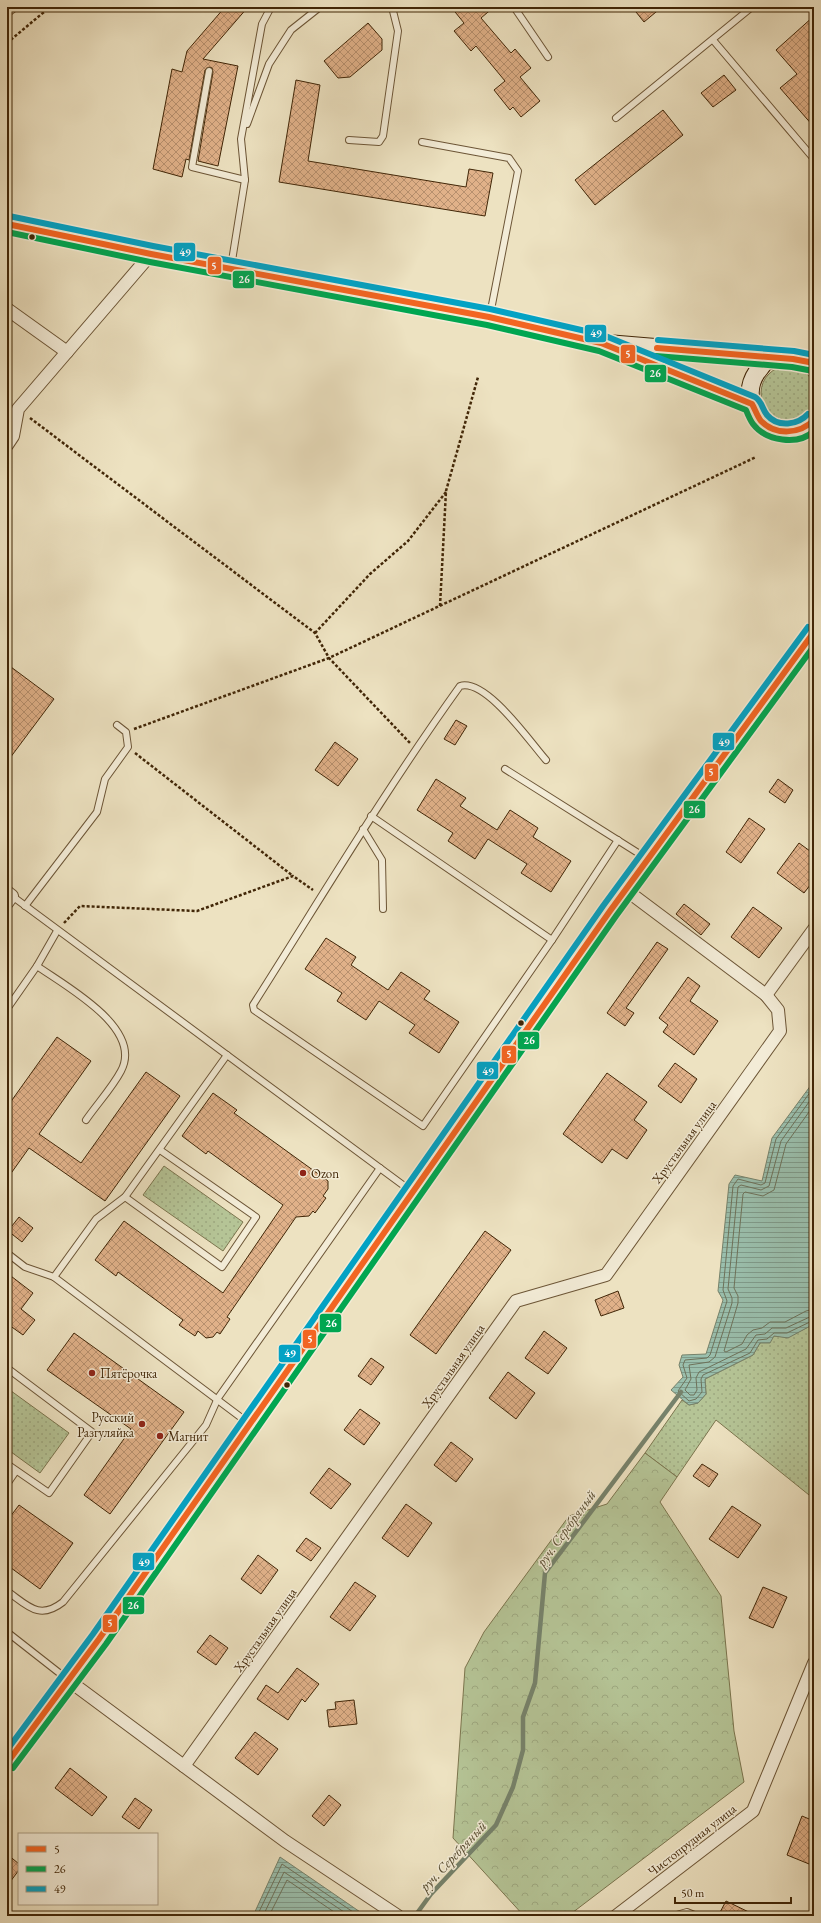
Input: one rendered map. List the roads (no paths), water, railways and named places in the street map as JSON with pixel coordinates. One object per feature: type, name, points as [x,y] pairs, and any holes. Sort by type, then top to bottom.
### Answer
[{"type":"main road","points":[[7,224],[151,254],[489,317],[601,343],[718,388],[752,404]]},
{"type":"main road","points":[[601,343],[793,359],[814,363]]},
{"type":"main road","points":[[814,367],[793,359],[767,362],[761,366],[755,376],[751,386],[750,398],[760,420],[770,428],[783,432],[795,432],[807,427],[814,420]]},
{"type":"main road","points":[[7,1762],[68,1680],[179,1524],[648,859],[814,632]]},
{"type":"street","points":[[7,10],[11,7]]},
{"type":"street","points":[[9,438],[18,409],[151,254]]},
{"type":"street","points":[[7,309],[67,352]]},
{"type":"street","points":[[626,890],[766,995],[814,929]]},
{"type":"street","name":"Хрустальная улица","points":[[184,1766],[516,1301],[606,1275],[780,1031],[778,1010],[766,995]]},
{"type":"street","name":"Чистопрудная улица","points":[[616,1916],[753,1811],[814,1663]]},
{"type":"street","points":[[68,1680],[285,1841],[398,1916]]},
{"type":"lane","points":[[231,269],[245,180],[241,139],[262,24],[271,7]]},
{"type":"lane","points":[[241,139],[269,64],[291,30],[320,7]]},
{"type":"lane","points":[[348,140],[379,142],[383,136],[398,30],[392,7]]},
{"type":"lane","points":[[514,7],[548,57]]},
{"type":"lane","points":[[616,118],[752,7]]},
{"type":"lane","points":[[713,40],[814,159]]},
{"type":"lane","points":[[209,71],[192,167],[245,180]]},
{"type":"lane","points":[[422,142],[509,158],[518,171],[489,317]]},
{"type":"lane","points":[[546,760],[497,703],[482,691],[466,684],[460,686],[415,748],[371,816],[322,897],[253,1005],[254,1010],[423,1126],[552,940],[618,840]]},
{"type":"lane","points":[[25,906],[97,812],[105,779],[128,747],[126,732],[117,725]]},
{"type":"lane","points":[[505,769],[648,859]]},
{"type":"lane","points":[[371,816],[552,940]]},
{"type":"lane","points":[[363,829],[382,860],[383,909]]},
{"type":"lane","points":[[9,897],[25,906],[413,1192]]},
{"type":"lane","points":[[7,1009],[37,966],[57,931]]},
{"type":"lane","points":[[37,966],[98,1009],[113,1024],[124,1042],[126,1058],[122,1070],[86,1120]]},
{"type":"lane","points":[[54,1277],[96,1219],[125,1197],[227,1056]]},
{"type":"lane","points":[[125,1197],[222,1267],[256,1217],[160,1150]]},
{"type":"lane","points":[[7,1590],[35,1611],[45,1612],[57,1607],[63,1602],[206,1425],[218,1398],[380,1168]]},
{"type":"lane","points":[[7,1253],[26,1267],[54,1277],[218,1398],[249,1423]]},
{"type":"lane","points":[[7,1368],[92,1432],[49,1493],[7,1464]]},
{"type":"lane","points":[[7,1484],[16,1471]]},
{"type":"lane","points":[[7,1632],[68,1680]]},
{"type":"lane","points":[[673,1916],[687,1912],[697,1916]]},
{"type":"water","points":[[814,1081],[814,1324],[788,1338],[774,1336],[770,1343],[760,1343],[753,1355],[705,1379],[706,1394],[698,1403],[689,1405],[671,1390],[683,1377],[679,1365],[682,1355],[706,1354],[723,1300],[718,1291],[729,1184],[735,1175],[762,1181],[772,1138]]},
{"type":"water","points":[[280,1857],[366,1916],[253,1916]]},
{"type":"waterway","name":"руч. Серебряный","points":[[415,1916],[431,1894],[496,1825],[513,1787],[523,1750],[523,1717],[535,1683],[545,1573],[681,1392]]},
{"type":"place","name":"Ozon","points":[[303,1173]]},
{"type":"place","name":"Пятёрочка","points":[[92,1373]]},
{"type":"place","name":"Русский Разгуляйка","points":[[142,1424]]},
{"type":"place","name":"Магнит","points":[[160,1436]]}]
